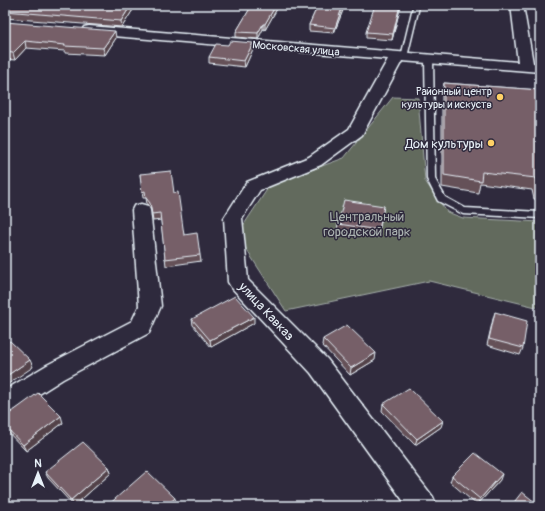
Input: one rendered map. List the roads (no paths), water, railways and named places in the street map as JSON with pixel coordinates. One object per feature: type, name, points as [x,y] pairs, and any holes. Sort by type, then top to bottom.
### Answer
[{"type":"street","points":[[517,5],[526,67]]},
{"type":"street","name":"Московская улица","points":[[76,29],[540,68]]},
{"type":"street","name":"улица Кавказ","points":[[400,56],[356,132],[315,161],[253,186],[233,218],[238,282],[319,366],[423,506]]},
{"type":"street","points":[[5,403],[55,372],[141,327],[150,306],[141,210]]},
{"type":"lane","points":[[400,56],[416,7],[415,5]]},
{"type":"lane","points":[[429,59],[431,179],[441,199],[463,212],[540,215]]},
{"type":"place","name":"Районный центр культуры и искуств","points":[[500,97]]},
{"type":"place","name":"Дом культуры","points":[[491,143]]},
{"type":"park label","name":"Центральный городской парк","points":[[367,224]]}]
